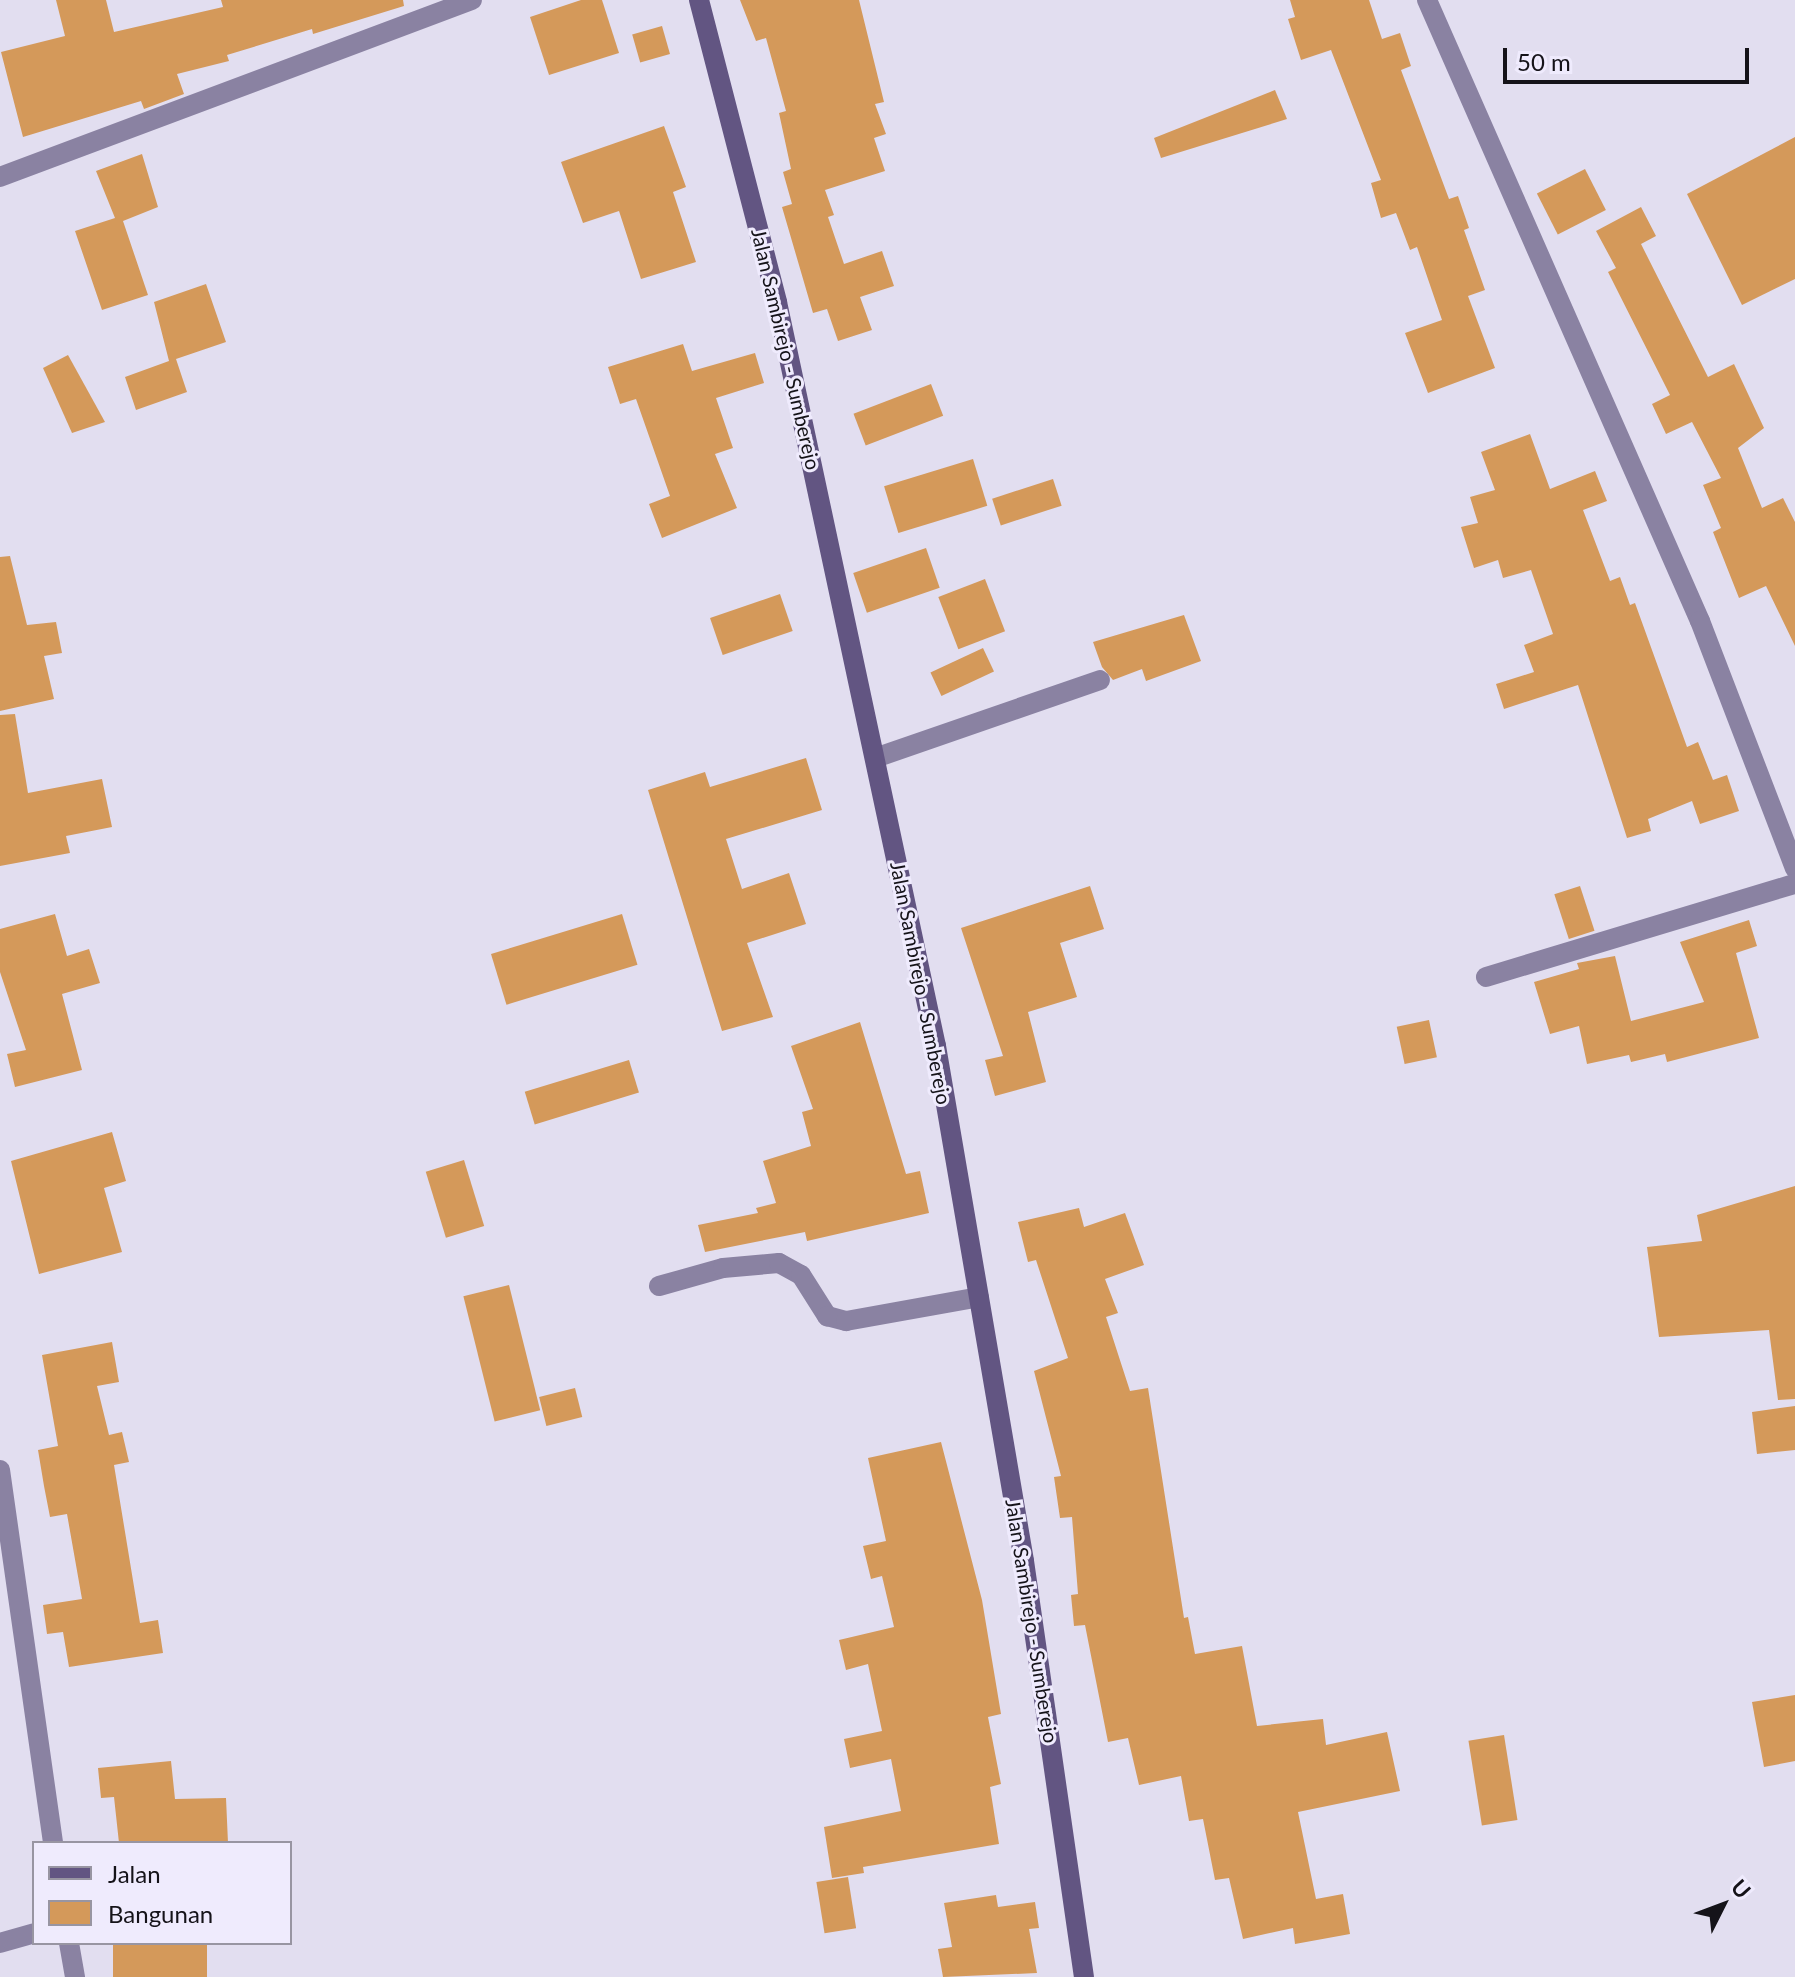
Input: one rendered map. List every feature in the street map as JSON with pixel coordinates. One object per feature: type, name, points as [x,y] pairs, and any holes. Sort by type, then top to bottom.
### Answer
[{"type":"main road","name":"Jalan Sambirejo - Sumberejo","points":[[699,0],[777,302],[936,1046],[1024,1561],[1084,1977]]},
{"type":"street","points":[[0,177],[472,0]]},
{"type":"street","points":[[1427,0],[1700,621],[1795,868]]},
{"type":"street","points":[[875,758],[1100,680]]},
{"type":"street","points":[[1486,977],[1795,884]]},
{"type":"street","points":[[659,1286],[723,1268],[779,1263],[801,1275],[827,1316],[846,1321],[979,1297]]},
{"type":"street","points":[[0,1470],[53,1841]]},
{"type":"street","points":[[0,1943],[32,1934]]},
{"type":"street","points":[[69,1945],[75,1977]]},
{"type":"building","points":[[56,0],[106,0],[114,32],[223,7],[221,0],[403,0],[404,6],[313,34],[312,29],[227,55],[229,61],[177,74],[184,94],[144,109],[141,101],[23,137],[1,52],[65,36]]},
{"type":"building","points":[[581,0],[602,0],[619,53],[549,75],[530,17]]},
{"type":"building","points":[[740,0],[859,0],[884,102],[875,104],[886,134],[874,138],[885,171],[825,190],[834,215],[828,217],[844,264],[882,251],[894,286],[860,297],[872,330],[838,341],[827,309],[813,313],[782,207],[792,204],[783,172],[791,169],[779,113],[786,111],[766,38],[756,41]]},
{"type":"building","points":[[1290,0],[1369,0],[1382,39],[1400,33],[1411,66],[1401,70],[1449,199],[1458,196],[1469,228],[1464,230],[1485,290],[1468,296],[1495,368],[1428,393],[1405,333],[1442,320],[1417,247],[1410,250],[1396,213],[1381,218],[1371,183],[1381,180],[1331,50],[1301,60],[1288,19],[1295,17]]},
{"type":"building","points":[[662,26],[670,54],[640,62],[632,35]]},
{"type":"building","points":[[1275,90],[1287,119],[1161,158],[1154,138]]},
{"type":"building","points":[[664,126],[686,187],[673,192],[696,262],[641,279],[619,211],[583,223],[561,162]]},
{"type":"building","points":[[1795,137],[1795,279],[1742,305],[1687,194]]},
{"type":"building","points":[[142,154],[158,207],[123,221],[148,295],[102,310],[75,231],[115,218],[96,171]]},
{"type":"building","points":[[1585,169],[1606,210],[1558,235],[1537,194]]},
{"type":"building","points":[[1641,207],[1656,236],[1641,244],[1708,377],[1734,364],[1764,428],[1738,448],[1762,508],[1783,498],[1795,522],[1795,646],[1766,586],[1739,598],[1713,532],[1721,528],[1703,485],[1721,478],[1692,422],[1666,434],[1652,404],[1670,395],[1608,272],[1616,268],[1596,231]]},
{"type":"building","points":[[206,284],[226,342],[176,359],[187,392],[136,410],[125,377],[169,361],[154,302]]},
{"type":"building","points":[[683,344],[692,371],[755,353],[764,383],[716,398],[733,448],[715,454],[737,508],[662,538],[649,504],[670,496],[636,399],[620,404],[608,367]]},
{"type":"building","points":[[68,355],[105,422],[72,433],[43,368]]},
{"type":"building","points":[[931,384],[943,416],[866,445],[854,414]]},
{"type":"building","points":[[1530,434],[1550,489],[1595,471],[1607,501],[1583,510],[1610,581],[1620,577],[1630,605],[1635,603],[1687,747],[1698,742],[1713,780],[1727,775],[1739,811],[1700,824],[1692,801],[1648,819],[1651,831],[1627,838],[1578,685],[1504,709],[1496,684],[1534,672],[1524,645],[1553,634],[1531,570],[1503,578],[1498,560],[1474,568],[1461,527],[1478,523],[1470,497],[1495,490],[1481,452]]},
{"type":"building","points":[[973,459],[987,506],[898,533],[884,486]]},
{"type":"building","points":[[1053,479],[1062,506],[1001,525],[992,499]]},
{"type":"building","points":[[926,548],[940,588],[867,613],[853,573]]},
{"type":"building","points":[[10,556],[27,625],[56,622],[62,653],[44,656],[54,699],[0,711],[0,557]]},
{"type":"building","points":[[985,579],[1005,631],[958,649],[938,597]]},
{"type":"building","points":[[780,594],[793,631],[723,655],[710,618]]},
{"type":"building","points":[[1184,615],[1201,661],[1146,681],[1142,669],[1113,680],[1102,667],[1093,642]]},
{"type":"building","points":[[983,648],[994,672],[941,696],[930,673]]},
{"type":"building","points":[[15,714],[28,793],[102,779],[112,827],[66,836],[70,853],[0,866],[0,715]]},
{"type":"building","points":[[806,758],[822,810],[726,839],[742,889],[789,873],[806,924],[747,943],[773,1017],[722,1031],[648,790],[705,772],[710,787]]},
{"type":"building","points":[[1090,886],[1104,929],[1060,943],[1077,997],[1028,1012],[1046,1082],[995,1096],[985,1060],[1003,1056],[961,928]]},
{"type":"building","points":[[1580,886],[1595,931],[1569,939],[1554,894]]},
{"type":"building","points":[[55,914],[67,956],[89,949],[100,983],[62,994],[82,1070],[15,1087],[7,1054],[26,1050],[0,972],[0,929]]},
{"type":"building","points":[[622,914],[637,965],[506,1005],[491,954]]},
{"type":"building","points":[[1749,920],[1757,946],[1736,953],[1759,1038],[1667,1062],[1665,1054],[1631,1062],[1629,1055],[1587,1064],[1579,1026],[1550,1034],[1534,982],[1579,969],[1577,963],[1615,956],[1631,1021],[1704,1002],[1680,942]]},
{"type":"building","points":[[1429,1020],[1437,1057],[1405,1064],[1397,1027]]},
{"type":"building","points":[[860,1022],[906,1174],[920,1171],[929,1213],[807,1241],[805,1232],[705,1252],[698,1225],[758,1213],[756,1208],[776,1203],[763,1161],[811,1146],[802,1112],[813,1109],[791,1046]]},
{"type":"building","points":[[629,1060],[639,1093],[535,1124],[525,1092]]},
{"type":"building","points":[[112,1132],[126,1181],[104,1188],[122,1252],[39,1274],[11,1161]]},
{"type":"building","points":[[464,1160],[484,1226],[446,1238],[426,1172]]},
{"type":"building","points":[[1795,1186],[1795,1399],[1778,1400],[1769,1330],[1659,1337],[1647,1247],[1702,1241],[1697,1215]]},
{"type":"building","points":[[1079,1208],[1084,1227],[1125,1213],[1144,1265],[1105,1279],[1118,1313],[1106,1317],[1130,1391],[1148,1388],[1184,1618],[1188,1617],[1195,1654],[1242,1646],[1257,1726],[1323,1719],[1326,1745],[1387,1732],[1400,1791],[1298,1812],[1316,1899],[1343,1894],[1350,1934],[1295,1944],[1293,1928],[1243,1939],[1229,1878],[1215,1880],[1203,1819],[1189,1821],[1181,1776],[1139,1785],[1128,1738],[1108,1742],[1085,1625],[1074,1626],[1071,1595],[1078,1594],[1072,1517],[1060,1518],[1054,1477],[1061,1476],[1034,1371],[1068,1358],[1036,1260],[1028,1262],[1018,1222]]},
{"type":"building","points":[[509,1285],[540,1410],[495,1422],[463,1296]]},
{"type":"building","points":[[112,1342],[119,1382],[97,1386],[109,1435],[122,1432],[129,1462],[114,1465],[140,1623],[158,1620],[163,1653],[69,1667],[63,1632],[47,1634],[43,1605],[82,1599],[67,1514],[50,1517],[38,1450],[58,1446],[42,1355]]},
{"type":"building","points":[[575,1388],[582,1417],[546,1426],[539,1397]]},
{"type":"building","points":[[1795,1406],[1795,1450],[1757,1454],[1752,1412]]},
{"type":"building","points":[[941,1442],[982,1600],[1001,1714],[988,1717],[1001,1784],[990,1787],[999,1844],[863,1867],[864,1873],[832,1878],[824,1827],[901,1811],[891,1759],[850,1768],[844,1739],[882,1731],[868,1664],[846,1670],[839,1640],[894,1627],[882,1576],[871,1579],[863,1546],[886,1541],[868,1458]]},
{"type":"building","points":[[1795,1695],[1795,1761],[1764,1767],[1752,1702]]},
{"type":"building","points":[[1504,1735],[1517,1820],[1482,1826],[1468,1741]]},
{"type":"building","points":[[171,1761],[175,1799],[226,1798],[228,1841],[119,1841],[114,1797],[101,1798],[98,1768]]},
{"type":"building","points":[[848,1877],[856,1928],[825,1933],[816,1882]]},
{"type":"building","points":[[996,1895],[998,1907],[1035,1902],[1039,1928],[1029,1929],[1037,1973],[943,1977],[938,1949],[952,1947],[944,1903]]},
{"type":"building","points":[[113,1945],[207,1945],[207,1977],[113,1977]]}]
